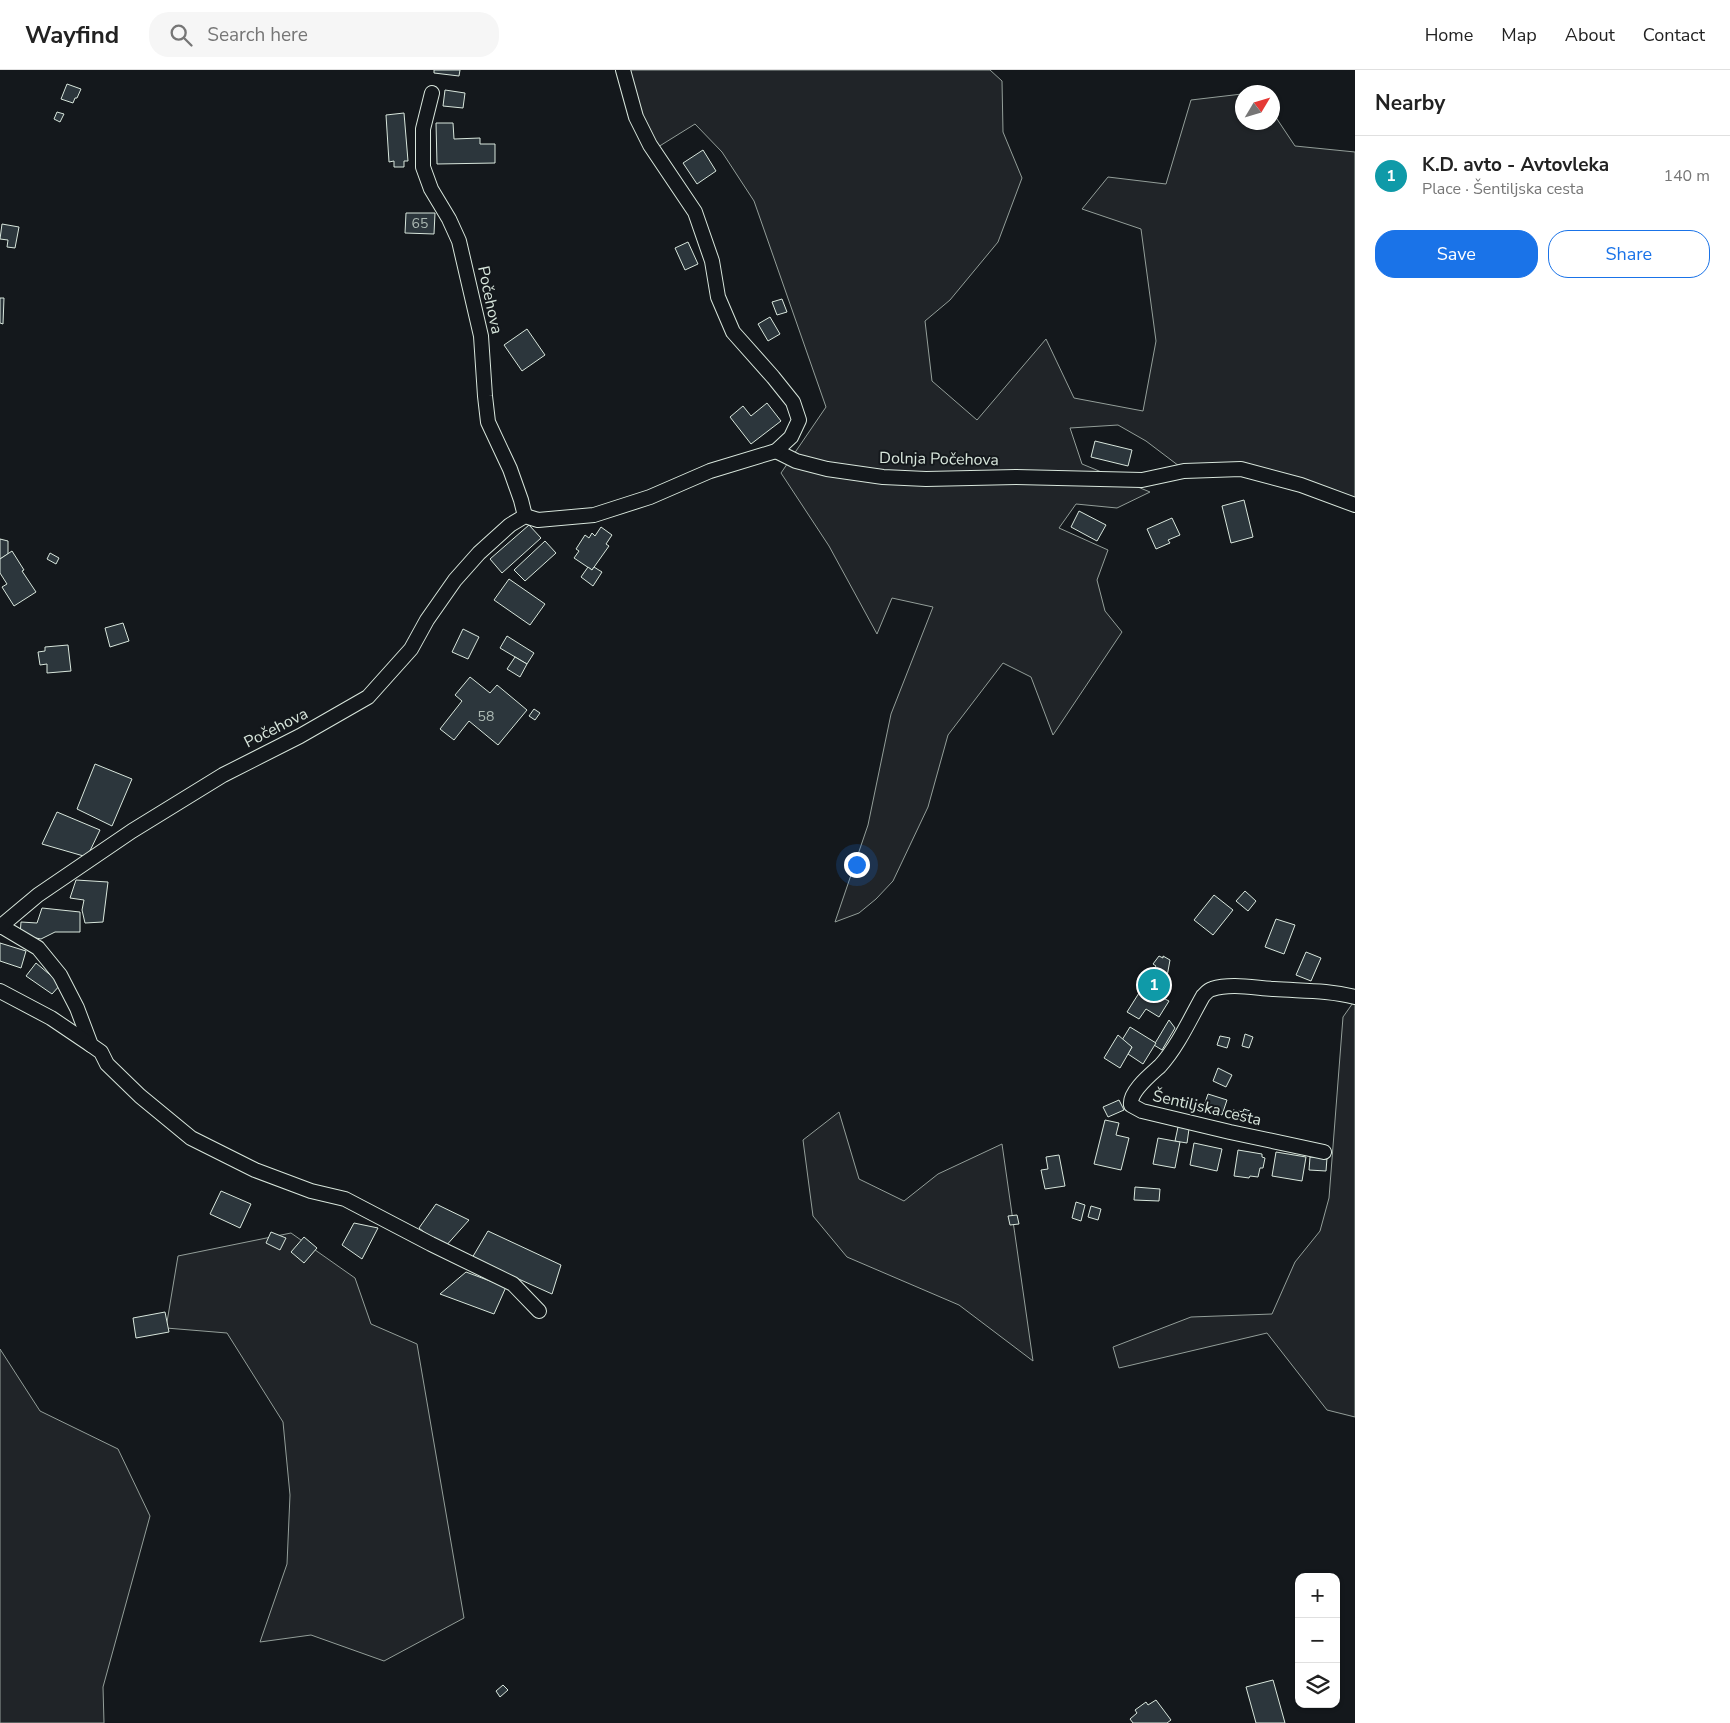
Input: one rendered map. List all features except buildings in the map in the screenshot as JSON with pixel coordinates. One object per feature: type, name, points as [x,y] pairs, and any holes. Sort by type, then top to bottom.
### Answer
[{"type":"street","points":[[525,516],[538,520],[594,515],[650,497],[710,471],[776,451],[791,436],[799,420],[793,402],[733,332],[718,297],[712,261],[695,212],[650,145],[636,117],[623,70]]},
{"type":"street","name":"Počehova","points":[[0,927],[38,895],[132,831],[224,775],[300,736],[368,697],[411,649],[427,620],[455,580],[479,553],[510,524],[525,516],[510,469],[488,422],[484,396],[481,336],[459,241],[449,219],[431,189],[423,167],[423,129],[432,94]]},
{"type":"street","name":"Dolnja Počehova","points":[[776,451],[796,461],[827,469],[883,477],[926,479],[1016,477],[1142,480],[1184,471],[1241,470],[1301,485],[1355,505]]},
{"type":"street","points":[[0,927],[38,948],[60,974],[77,1008],[91,1045]]},
{"type":"street","name":"Šentiljska cesta","points":[[1324,1152],[1142,1111],[1131,1105],[1130,1100],[1134,1092],[1166,1059],[1203,996],[1212,989],[1234,987],[1335,992],[1355,997]]},
{"type":"street","points":[[0,991],[51,1018],[101,1052],[107,1064],[140,1096],[191,1138],[255,1170],[311,1191],[345,1199],[513,1284],[539,1311]]},
{"type":"shaded area","points":[[629,70],[990,70],[1002,81],[1003,132],[1022,178],[998,242],[950,300],[925,321],[932,381],[977,420],[1046,339],[1074,398],[1143,411],[1156,341],[1141,229],[1082,209],[1108,177],[1166,184],[1191,100],[1235,95],[1235,130],[1280,130],[1280,124],[1295,146],[1355,152],[1355,502],[1302,482],[1183,469],[1146,441],[1118,425],[1070,428],[1082,464],[1150,492],[1117,508],[1076,504],[1059,528],[1108,550],[1097,580],[1105,611],[1122,632],[1053,735],[1031,677],[1003,663],[948,735],[928,807],[893,881],[859,913],[835,922],[868,825],[891,714],[933,607],[892,598],[877,634],[829,546],[781,473],[826,407],[754,201],[722,152],[695,124],[658,147],[639,107]]},
{"type":"shaded area","points":[[1355,1000],[1355,1417],[1327,1410],[1267,1333],[1119,1368],[1113,1347],[1191,1317],[1272,1314],[1295,1262],[1320,1231],[1329,1198],[1343,1017]]},
{"type":"shaded area","points":[[839,1112],[859,1179],[904,1201],[938,1174],[1002,1144],[1033,1361],[959,1305],[847,1257],[813,1216],[803,1140]]},
{"type":"shaded area","points":[[291,1233],[355,1278],[371,1324],[417,1344],[464,1618],[384,1661],[311,1635],[260,1642],[287,1564],[290,1495],[283,1422],[227,1333],[166,1328],[178,1256]]},
{"type":"shaded area","points":[[0,1349],[40,1411],[118,1449],[150,1516],[103,1687],[104,1723],[0,1723]]},
{"type":"place","name":"K.D. avto - Avtovleka","points":[[1154,985]]}]
